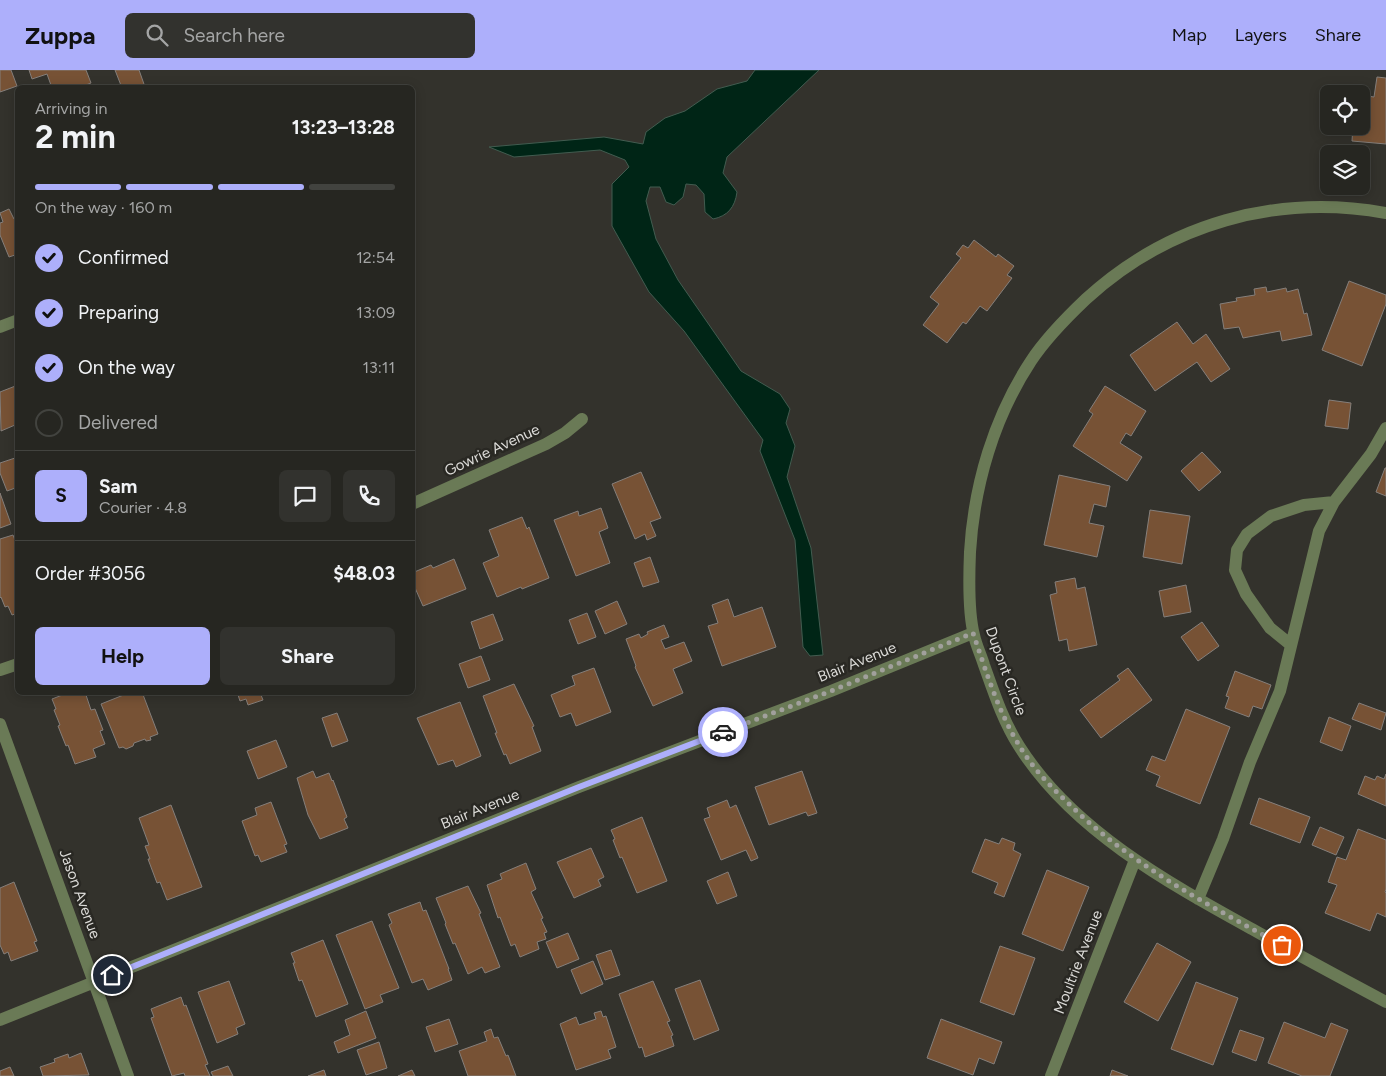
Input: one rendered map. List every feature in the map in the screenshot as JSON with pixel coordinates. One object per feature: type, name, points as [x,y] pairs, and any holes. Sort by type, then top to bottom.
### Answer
[{"type":"street","name":"Dupont Circle","points":[[1386,214],[1328,207],[1288,208],[1240,215],[1192,231],[1148,253],[1107,280],[1063,321],[1032,359],[1011,395],[991,444],[982,475],[971,534],[969,580],[973,633],[999,707],[1019,746],[1044,780],[1087,822],[1135,860],[1198,899],[1386,1002]]},
{"type":"street","points":[[0,327],[15,321]]},
{"type":"street","name":"Gowrie Avenue","points":[[415,503],[546,444],[565,433],[582,419]]},
{"type":"street","points":[[1198,899],[1223,839],[1250,762],[1280,691],[1319,531],[1334,502],[1372,454],[1386,428]]},
{"type":"street","points":[[1291,645],[1270,628],[1246,594],[1235,570],[1237,550],[1246,534],[1271,516],[1304,505],[1334,502]]},
{"type":"street","name":"Blair Avenue","points":[[0,1020],[579,787],[831,691],[973,633]]},
{"type":"street","points":[[0,670],[15,665]]},
{"type":"street","name":"Jason Avenue","points":[[0,724],[128,1076]]},
{"type":"street","name":"Moultrie Avenue","points":[[1051,1076],[1135,860]]},
{"type":"shaded area","points":[[755,70],[819,70],[727,157],[723,173],[737,192],[735,202],[730,210],[723,216],[713,219],[705,212],[704,194],[696,185],[686,184],[683,197],[674,205],[666,202],[660,187],[650,187],[646,201],[656,239],[678,280],[741,371],[780,394],[790,409],[786,423],[795,446],[787,477],[811,548],[823,655],[810,656],[803,647],[795,540],[760,451],[763,440],[684,331],[649,292],[612,226],[612,184],[629,167],[625,160],[600,150],[514,157],[489,147],[604,137],[643,144],[646,132],[665,118],[685,111],[717,89],[747,81]]},
{"type":"building","points":[[0,70],[11,70],[17,85],[0,92]]},
{"type":"building","points":[[29,70],[86,70],[91,83],[86,85],[51,85],[47,74],[32,79]]},
{"type":"building","points":[[115,70],[139,70],[144,85],[121,85]]},
{"type":"building","points":[[1377,77],[1386,78],[1386,144],[1352,141],[1352,135],[1370,135],[1370,96],[1374,97]]},
{"type":"building","points":[[9,209],[15,219],[15,255],[9,257],[0,235],[0,223],[3,222],[0,213]]},
{"type":"building","points":[[974,240],[996,257],[998,254],[1014,266],[1007,275],[1012,278],[987,311],[980,306],[966,324],[963,322],[947,343],[923,325],[939,304],[930,297],[961,258],[956,254],[963,245],[968,248]]},
{"type":"building","points":[[1349,281],[1386,295],[1386,304],[1362,366],[1322,350]]},
{"type":"building","points":[[1266,287],[1267,292],[1286,288],[1287,292],[1298,289],[1304,314],[1307,313],[1312,335],[1282,341],[1280,331],[1243,338],[1239,327],[1224,329],[1220,304],[1237,301],[1236,298],[1255,295],[1254,289]]},
{"type":"building","points":[[1177,322],[1193,344],[1206,334],[1230,369],[1211,382],[1197,362],[1155,391],[1130,355]]},
{"type":"building","points":[[15,386],[15,425],[1,431],[0,392]]},
{"type":"building","points":[[1105,386],[1146,411],[1131,436],[1126,433],[1120,443],[1142,457],[1127,481],[1073,446],[1093,414],[1089,411]]},
{"type":"building","points":[[1329,400],[1351,403],[1348,429],[1325,426]]},
{"type":"building","points":[[1202,452],[1221,472],[1199,491],[1181,471]]},
{"type":"building","points":[[15,458],[15,488],[7,491],[0,473],[0,463]]},
{"type":"building","points":[[1386,468],[1386,496],[1376,492]]},
{"type":"building","points":[[641,472],[661,518],[650,522],[656,536],[647,540],[645,534],[635,539],[612,484]]},
{"type":"building","points":[[1059,475],[1110,486],[1106,507],[1094,504],[1089,523],[1104,526],[1097,557],[1044,545]]},
{"type":"building","points":[[0,493],[11,524],[0,528]]},
{"type":"building","points":[[601,508],[608,528],[599,532],[610,563],[576,576],[554,520],[578,511],[579,516]]},
{"type":"building","points":[[1150,510],[1190,516],[1182,564],[1143,557]]},
{"type":"building","points":[[522,517],[527,529],[529,527],[549,578],[497,597],[483,563],[499,556],[489,530]]},
{"type":"building","points":[[13,535],[15,540],[15,614],[12,615],[8,606],[5,607],[0,598],[0,539]]},
{"type":"building","points":[[650,557],[659,582],[643,587],[634,563]]},
{"type":"building","points":[[454,559],[466,589],[423,606],[415,588],[415,572],[431,565],[433,568]]},
{"type":"building","points":[[1075,578],[1077,589],[1085,587],[1097,645],[1069,651],[1067,639],[1059,641],[1050,595],[1057,593],[1055,582]]},
{"type":"building","points":[[1186,585],[1191,612],[1164,617],[1159,591]]},
{"type":"building","points":[[728,599],[734,617],[762,607],[776,647],[722,666],[708,626],[718,623],[712,605]]},
{"type":"building","points":[[617,601],[627,624],[605,634],[595,611]]},
{"type":"building","points":[[587,613],[596,637],[578,644],[569,620]]},
{"type":"building","points":[[493,614],[503,640],[480,649],[471,622]]},
{"type":"building","points":[[1202,622],[1219,646],[1198,661],[1181,637]]},
{"type":"building","points":[[664,625],[669,637],[661,640],[665,649],[684,642],[692,661],[673,669],[683,693],[653,706],[635,667],[626,639],[639,634],[641,638],[648,634],[647,632]]},
{"type":"building","points":[[481,656],[490,680],[468,688],[459,664]]},
{"type":"building","points":[[594,668],[611,712],[576,726],[571,713],[560,717],[551,695],[575,685],[572,676]]},
{"type":"building","points":[[1128,668],[1152,700],[1101,738],[1080,710],[1120,680],[1117,676]]},
{"type":"building","points":[[1235,671],[1271,685],[1262,709],[1253,706],[1249,717],[1225,708],[1229,697],[1226,696]]},
{"type":"building","points":[[514,684],[534,726],[532,727],[541,751],[510,764],[495,733],[497,733],[483,696]]},
{"type":"building","points":[[62,695],[86,695],[91,710],[95,709],[103,730],[100,731],[105,744],[93,749],[96,757],[75,764],[58,726],[60,725],[52,699]]},
{"type":"building","points":[[124,695],[143,695],[158,734],[150,737],[151,740],[146,741],[145,739],[134,743],[133,746],[126,749],[123,747],[119,748],[101,704]]},
{"type":"building","points":[[238,695],[261,695],[263,700],[248,705],[246,699],[240,701]]},
{"type":"building","points":[[460,702],[481,756],[456,767],[453,760],[438,765],[417,718]]},
{"type":"building","points":[[1359,703],[1386,713],[1381,730],[1352,719]]},
{"type":"building","points":[[1186,709],[1230,727],[1200,804],[1156,786],[1160,776],[1146,770],[1152,756],[1165,761]]},
{"type":"building","points":[[337,713],[348,741],[332,747],[322,718]]},
{"type":"building","points":[[1329,717],[1351,726],[1342,751],[1320,742]]},
{"type":"building","points":[[276,740],[287,767],[258,779],[247,751]]},
{"type":"building","points":[[313,771],[316,778],[329,773],[347,817],[344,819],[348,828],[320,839],[308,815],[297,778]]},
{"type":"building","points":[[802,771],[817,813],[808,816],[806,812],[769,825],[755,787]]},
{"type":"building","points":[[1386,774],[1386,806],[1358,794],[1365,776],[1375,780],[1377,776],[1384,779]]},
{"type":"building","points":[[1259,798],[1310,817],[1300,843],[1250,824]]},
{"type":"building","points":[[727,800],[730,808],[736,805],[758,858],[751,861],[746,850],[721,860],[704,819],[710,817],[707,808]]},
{"type":"building","points":[[271,802],[287,844],[284,845],[287,852],[261,862],[258,855],[255,856],[242,821],[257,815],[255,808]]},
{"type":"building","points":[[171,805],[202,887],[167,900],[160,882],[157,883],[148,859],[150,859],[145,846],[149,845],[139,818]]},
{"type":"building","points":[[642,817],[667,881],[637,893],[622,857],[620,858],[611,830]]},
{"type":"building","points":[[1320,827],[1344,837],[1336,855],[1312,845]]},
{"type":"building","points":[[1358,829],[1386,840],[1386,917],[1377,913],[1370,931],[1325,913],[1337,885],[1328,882],[1337,857],[1346,860]]},
{"type":"building","points":[[1002,838],[1015,843],[1013,850],[1021,854],[1004,897],[994,893],[998,883],[972,872],[985,839],[999,844]]},
{"type":"building","points":[[591,848],[604,877],[598,880],[601,886],[574,898],[557,862]]},
{"type":"building","points":[[526,863],[536,889],[531,892],[547,932],[544,933],[546,939],[537,942],[539,949],[520,957],[515,944],[511,946],[500,917],[498,918],[487,885],[502,879],[500,874]]},
{"type":"building","points":[[1047,870],[1089,887],[1063,951],[1022,934]]},
{"type":"building","points":[[728,872],[737,896],[717,904],[707,881]]},
{"type":"building","points":[[14,882],[37,941],[34,942],[38,951],[11,961],[8,952],[4,954],[0,945],[0,888]]},
{"type":"building","points":[[468,886],[481,913],[479,914],[500,967],[485,973],[482,967],[468,974],[455,943],[453,944],[436,898]]},
{"type":"building","points":[[420,902],[423,911],[426,910],[452,980],[428,990],[423,979],[412,983],[389,925],[392,923],[388,914]]},
{"type":"building","points":[[372,921],[399,988],[380,995],[383,1002],[365,1009],[336,935]]},
{"type":"building","points":[[568,933],[579,959],[557,968],[546,942]]},
{"type":"building","points":[[323,940],[348,1004],[316,1017],[302,980],[299,981],[291,953]]},
{"type":"building","points":[[1157,943],[1191,962],[1158,1021],[1124,1002]]},
{"type":"building","points":[[1000,946],[1035,958],[1014,1015],[980,1002]]},
{"type":"building","points":[[611,950],[620,975],[605,980],[596,955]]},
{"type":"building","points":[[593,961],[603,984],[581,994],[571,970]]},
{"type":"building","points":[[700,980],[719,1030],[694,1040],[675,989]]},
{"type":"building","points":[[229,981],[245,1024],[236,1028],[238,1034],[217,1043],[198,992]]},
{"type":"building","points":[[653,981],[670,1021],[667,1022],[673,1035],[671,1036],[674,1046],[645,1057],[642,1047],[639,1048],[619,994]]},
{"type":"building","points":[[1196,982],[1238,998],[1213,1065],[1171,1049]]},
{"type":"building","points":[[181,997],[184,1006],[186,1005],[208,1064],[205,1065],[210,1076],[185,1076],[184,1073],[172,1076],[151,1018],[154,1017],[151,1009]]},
{"type":"building","points":[[366,1011],[376,1038],[338,1053],[334,1042],[350,1035],[345,1020]]},
{"type":"building","points":[[601,1011],[603,1017],[606,1016],[616,1047],[608,1050],[611,1058],[576,1070],[560,1024],[576,1017],[579,1025],[596,1019],[594,1013]]},
{"type":"building","points":[[449,1019],[458,1044],[435,1052],[426,1027]]},
{"type":"building","points":[[941,1019],[1002,1042],[994,1064],[979,1058],[973,1075],[927,1058]]},
{"type":"building","points":[[1284,1022],[1325,1038],[1331,1023],[1348,1030],[1330,1076],[1302,1076],[1268,1063]]},
{"type":"building","points":[[491,1029],[494,1038],[498,1037],[506,1056],[508,1055],[516,1076],[468,1076],[459,1051],[487,1041],[484,1032]]},
{"type":"building","points":[[1240,1030],[1264,1038],[1256,1061],[1232,1052]]},
{"type":"building","points":[[379,1042],[387,1068],[366,1075],[357,1050]]},
{"type":"building","points":[[81,1053],[89,1075],[43,1076],[40,1067],[55,1062],[54,1059],[68,1054],[69,1058]]},
{"type":"building","points":[[228,1066],[233,1076],[213,1076],[211,1072]]},
{"type":"building","points":[[10,1067],[14,1076],[0,1076],[0,1071]]},
{"type":"building","points":[[324,1070],[326,1076],[308,1076]]},
{"type":"building","points":[[412,1070],[415,1076],[398,1076]]},
{"type":"building","points":[[1112,1070],[1128,1076],[1110,1076]]},
{"type":"way so far","points":[[723,732],[831,691],[973,633],[999,707],[1019,746],[1044,780],[1087,822],[1135,860],[1198,899],[1282,945]]},
{"type":"route","points":[[112,975],[579,787],[723,732]]}]
